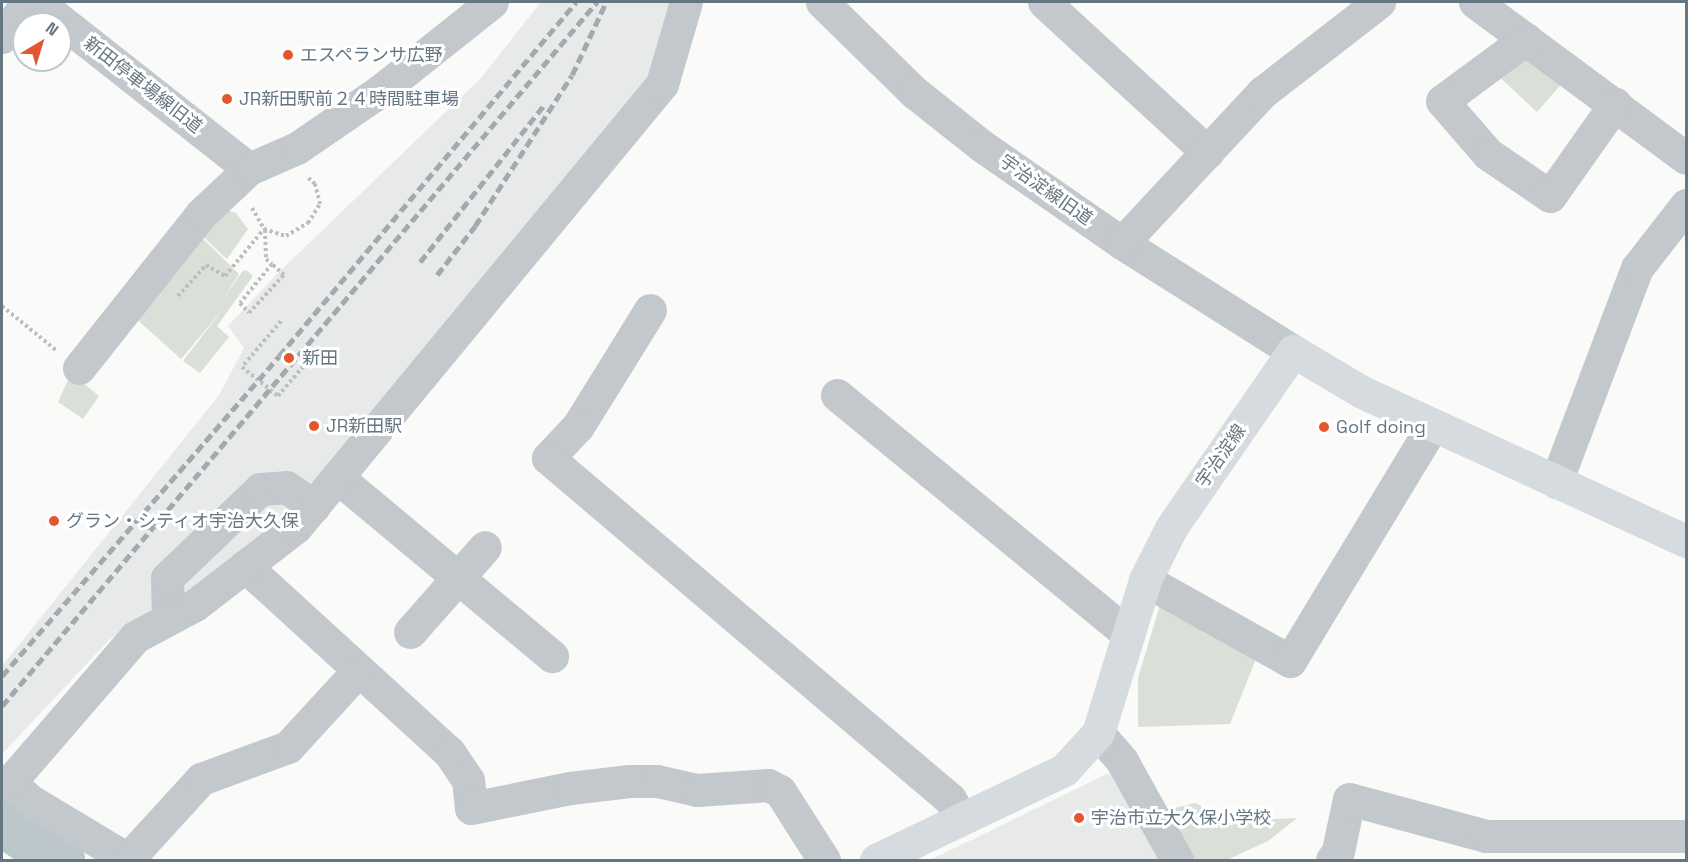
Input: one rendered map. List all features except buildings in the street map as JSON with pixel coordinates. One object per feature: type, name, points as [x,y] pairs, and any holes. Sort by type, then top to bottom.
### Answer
[{"type":"main road","points":[[1293,351],[1362,392],[1686,541]]},
{"type":"main road","name":"宇治淀線","points":[[876,861],[1064,770],[1098,733],[1145,580],[1172,528],[1293,351]]},
{"type":"street","points":[[2,37],[28,2]]},
{"type":"street","name":"新田停車場線旧道","points":[[37,2],[245,173]]},
{"type":"street","points":[[79,368],[201,214],[245,173],[279,156],[380,92],[492,2]]},
{"type":"street","points":[[357,672],[288,747],[201,778],[128,860],[29,800],[6,781],[135,637],[195,605],[296,527],[662,84],[686,2]]},
{"type":"street","points":[[1044,2],[1206,152]]},
{"type":"street","points":[[1122,243],[1263,92],[1379,2]]},
{"type":"street","points":[[1475,2],[1686,158]]},
{"type":"street","name":"宇治淀線旧道","points":[[826,3],[914,92],[982,146],[1122,243],[1293,351]]},
{"type":"street","points":[[1526,39],[1442,101],[1488,154],[1550,196],[1615,104]]},
{"type":"street","points":[[1556,482],[1637,268],[1686,205]]},
{"type":"street","points":[[650,310],[578,426],[548,458],[950,800],[961,818]]},
{"type":"street","points":[[837,396],[1128,634]]},
{"type":"street","points":[[1145,580],[1290,661],[1433,426]]},
{"type":"street","points":[[337,477],[552,656]]},
{"type":"street","points":[[168,619],[167,578],[260,489],[286,487],[314,506]]},
{"type":"street","points":[[410,632],[460,579],[485,547]]},
{"type":"street","points":[[245,566],[357,672],[449,752],[468,780],[471,808],[570,788],[630,781],[657,781],[697,790],[768,785],[780,791],[824,861]]},
{"type":"street","points":[[1098,733],[1122,761],[1177,861]]},
{"type":"street","points":[[1332,861],[1338,851],[1348,799],[1486,836],[1686,836]]},
{"type":"path","points":[[264,229],[286,236],[308,223],[320,204],[315,184],[279,156]]},
{"type":"path","points":[[245,173],[264,229],[266,259],[272,264],[284,275],[249,313],[240,303],[272,264]]},
{"type":"path","points":[[225,276],[264,229]]},
{"type":"path","points":[[2,306],[79,368]]},
{"type":"path","points":[[281,321],[242,367],[278,396],[317,350]]},
{"type":"shaded area","points":[[541,2],[675,2],[655,76],[287,526],[164,610],[109,640],[3,753],[2,666],[219,395],[244,348],[228,326],[277,274],[481,78]]},
{"type":"shaded area","points":[[1529,55],[1565,80],[1537,112],[1494,72]]},
{"type":"shaded area","points":[[223,209],[236,213],[248,229],[227,259],[199,233]]},
{"type":"shaded area","points":[[198,234],[239,274],[223,299],[242,272],[246,270],[253,276],[217,326],[229,337],[200,373],[183,361],[223,309],[181,359],[132,315]]},
{"type":"shaded area","points":[[71,373],[99,396],[83,419],[58,402]]},
{"type":"shaded area","points":[[1160,605],[1258,654],[1230,724],[1138,727],[1138,678]]},
{"type":"shaded area","name":"宇治市立大久保小学校","points":[[1109,773],[1117,775],[1167,860],[930,860]]},
{"type":"shaded area","points":[[1195,803],[1231,821],[1297,818],[1268,841],[1227,860],[1194,860],[1166,810]]},
{"type":"waterway","points":[[2,821],[60,860]]},
{"type":"railway","points":[[2,676],[279,356],[576,2]]},
{"type":"railway","points":[[2,706],[597,2]]},
{"type":"railway","points":[[437,275],[475,226],[572,75],[606,2]]},
{"type":"railway","points":[[420,262],[544,105]]},
{"type":"place","name":"エスペランサ広野","points":[[288,55]]},
{"type":"place","name":"JR新田駅前２４時間駐車場","points":[[227,99]]},
{"type":"place","name":"新田","points":[[289,358]]},
{"type":"place","name":"JR新田駅","points":[[314,426]]},
{"type":"place","name":"Golf doing","points":[[1324,427]]},
{"type":"place","name":"グラン・シティオ宇治大久保","points":[[54,521]]},
{"type":"place","name":"宇治市立大久保小学校","points":[[1079,818]]}]
